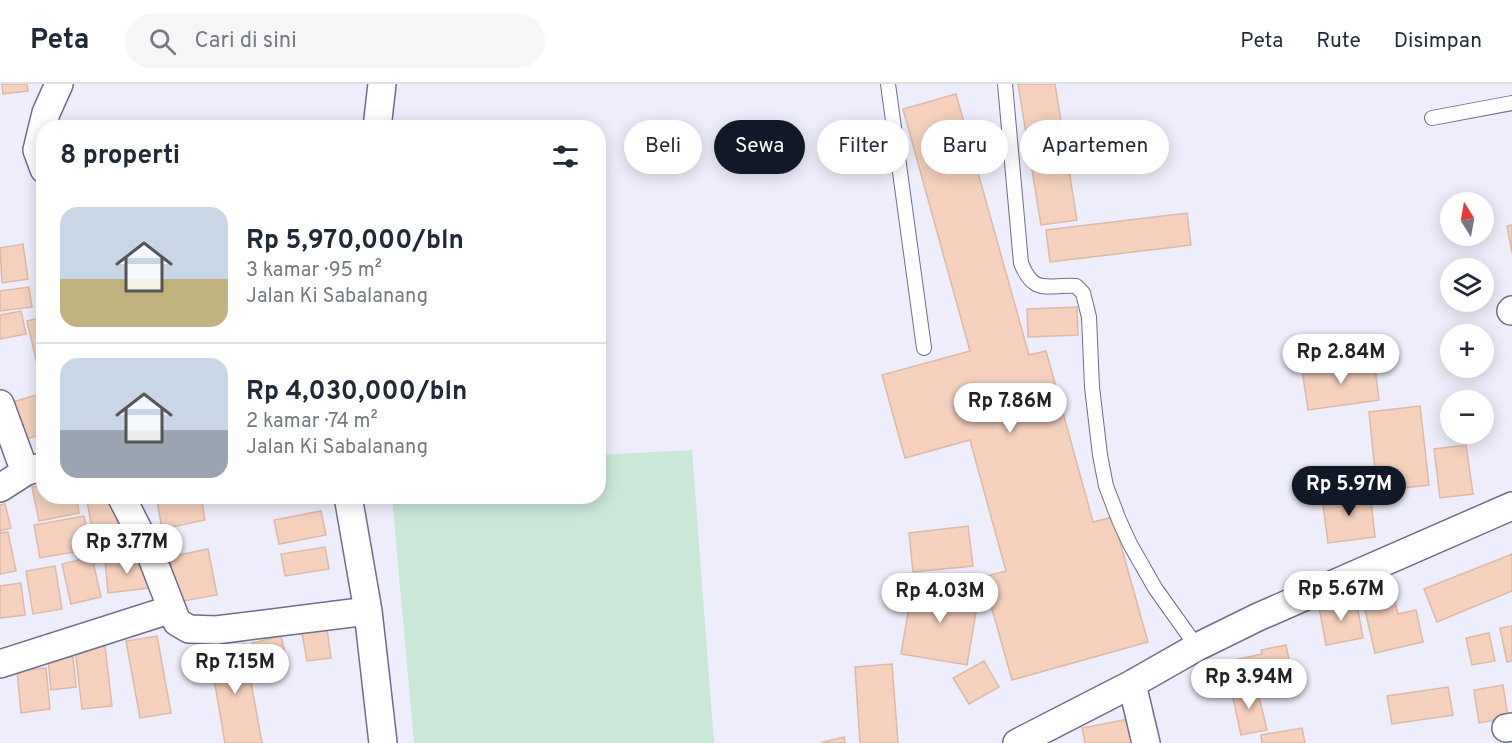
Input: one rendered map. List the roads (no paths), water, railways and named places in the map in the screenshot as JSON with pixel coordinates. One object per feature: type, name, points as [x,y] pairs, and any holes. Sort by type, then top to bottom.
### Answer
[{"type":"street","points":[[44,120],[59,84]]},
{"type":"street","points":[[377,120],[382,84]]},
{"type":"street","points":[[0,404],[34,469],[0,488]]},
{"type":"street","points":[[125,504],[151,555],[177,622],[189,629],[216,630],[368,611]]},
{"type":"street","points":[[349,504],[368,611],[384,743]]},
{"type":"street","points":[[1017,743],[1258,617],[1512,507]]},
{"type":"street","points":[[0,664],[172,609]]},
{"type":"street","points":[[1132,684],[1146,743]]},
{"type":"lane","points":[[888,84],[924,348]]},
{"type":"lane","points":[[1005,84],[1016,230],[1021,263],[1026,277],[1032,284],[1043,287],[1076,286],[1083,293],[1089,317],[1092,387],[1106,486],[1119,520],[1150,579],[1197,647]]},
{"type":"lane","points":[[1432,118],[1512,103]]}]
